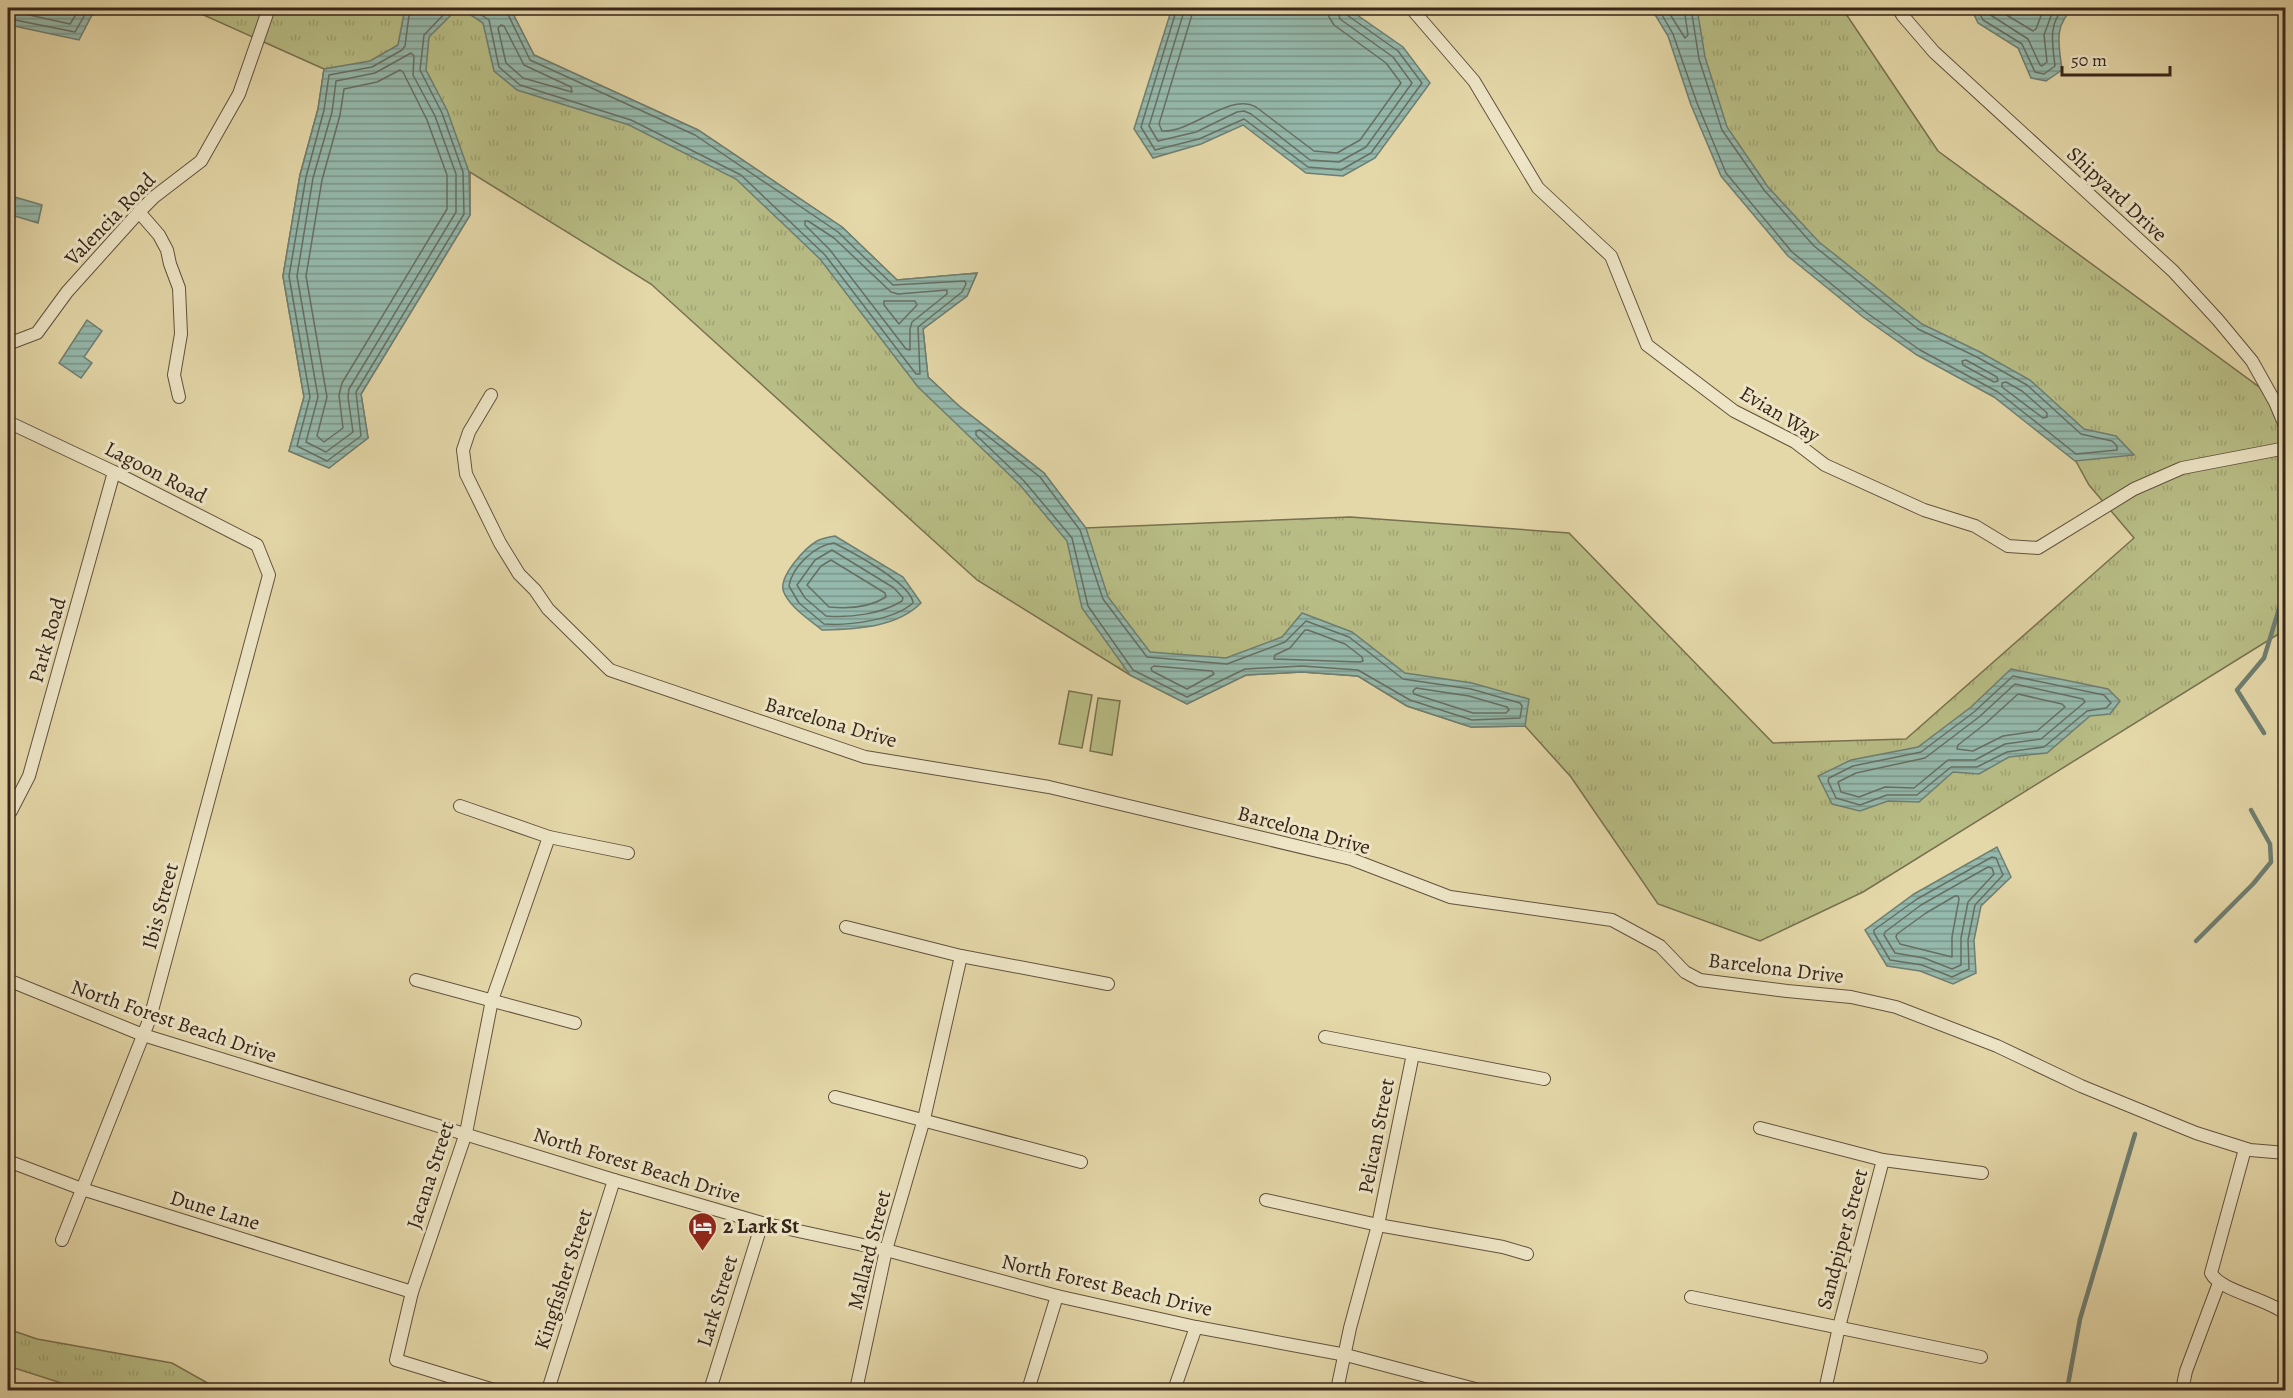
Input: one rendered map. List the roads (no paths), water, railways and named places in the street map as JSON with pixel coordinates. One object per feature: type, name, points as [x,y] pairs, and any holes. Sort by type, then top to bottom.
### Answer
[{"type":"street","name":"Valencia Road","points":[[8,344],[37,333],[67,292],[139,212],[154,197],[201,161],[239,94],[268,8]]},
{"type":"street","name":"Evian Way","points":[[1412,8],[1474,81],[1539,188],[1611,256],[1647,345],[1734,411],[1795,442],[1825,465],[1924,510],[1975,526],[2008,546],[2038,548],[2134,489],[2182,468],[2286,448]]},
{"type":"street","name":"Shipyard Drive","points":[[1898,8],[1934,52],[2165,264],[2211,312],[2252,361],[2275,402],[2286,428]]},
{"type":"street","points":[[139,212],[159,235],[167,250],[179,288],[181,334],[174,375],[179,397]]},
{"type":"street","name":"Barcelona Drive","points":[[491,395],[469,432],[463,450],[466,474],[500,543],[519,574],[535,590],[548,609],[610,670],[865,758],[1049,787],[1351,860],[1450,897],[1612,920],[1660,946],[1685,972],[1700,980],[1851,997],[1896,1007],[1997,1046],[2081,1086],[2196,1133],[2245,1149],[2286,1153]]},
{"type":"street","name":"Lagoon Road","points":[[8,422],[114,472],[257,546],[269,575]]},
{"type":"street","name":"Park Road","points":[[8,814],[29,776],[114,472]]},
{"type":"street","name":"Ibis Street","points":[[62,1240],[152,1009],[269,575]]},
{"type":"street","points":[[460,806],[549,837],[628,853]]},
{"type":"street","name":"Jacana Street","points":[[494,1390],[396,1360],[412,1292],[466,1133],[492,1000],[549,837]]},
{"type":"street","points":[[846,927],[961,956],[1108,984]]},
{"type":"street","name":"Mallard Street","points":[[856,1390],[886,1250],[924,1119],[961,956]]},
{"type":"street","name":"North Forest Beach Drive","points":[[8,980],[143,1035],[762,1223],[886,1250],[1057,1296],[1196,1327],[1346,1355],[1479,1390]]},
{"type":"street","points":[[416,980],[575,1023]]},
{"type":"street","name":"Pelican Street","points":[[1325,1036],[1544,1079]]},
{"type":"street","name":"Pelican Street","points":[[1337,1390],[1350,1328],[1378,1226],[1413,1054]]},
{"type":"street","points":[[835,1097],[1081,1162]]},
{"type":"street","name":"Sandpiper Street","points":[[1760,1128],[1883,1160],[1982,1173]]},
{"type":"street","points":[[2245,1149],[2211,1273],[2219,1283],[2257,1298],[2286,1314]]},
{"type":"street","name":"Sandpiper Street","points":[[1825,1390],[1839,1327],[1883,1160]]},
{"type":"street","name":"Dune Lane","points":[[8,1161],[82,1189],[412,1292]]},
{"type":"street","name":"Kingfisher Street","points":[[548,1390],[615,1180]]},
{"type":"street","name":"Pelican Street","points":[[1266,1200],[1378,1226],[1503,1247],[1527,1254]]},
{"type":"street","name":"Lark Street","points":[[710,1390],[762,1223]]},
{"type":"street","points":[[2182,1390],[2186,1371],[2219,1283]]},
{"type":"street","points":[[1028,1390],[1057,1296]]},
{"type":"street","name":"Sandpiper Street","points":[[1691,1297],[1981,1357]]},
{"type":"street","points":[[1174,1390],[1196,1327]]},
{"type":"water","points":[[8,8],[117,8],[92,15],[79,40],[14,26],[8,27]]},
{"type":"water","points":[[405,8],[458,8],[429,37],[426,70],[447,110],[469,172],[470,215],[361,394],[368,438],[329,468],[289,451],[304,397],[283,276],[300,175],[318,109],[324,69],[370,61],[398,45]]},
{"type":"water","points":[[460,8],[510,8],[534,55],[698,130],[842,227],[897,280],[977,273],[967,296],[923,329],[928,377],[959,406],[1044,473],[1086,528],[1108,597],[1150,652],[1226,658],[1282,637],[1302,613],[1352,632],[1405,673],[1472,683],[1529,699],[1525,726],[1471,727],[1407,706],[1358,676],[1302,672],[1246,675],[1187,704],[1130,675],[1082,608],[1067,541],[1020,485],[918,387],[820,259],[736,179],[629,125],[517,90],[494,71],[483,23]]},
{"type":"water","points":[[1172,8],[1347,8],[1403,47],[1430,83],[1375,158],[1343,176],[1306,173],[1243,125],[1201,144],[1153,158],[1134,129]]},
{"type":"water","points":[[1651,8],[1697,8],[1705,57],[1727,127],[1768,187],[1819,242],[1922,324],[1980,352],[2030,380],[2084,429],[2116,436],[2134,455],[2075,461],[1994,397],[1917,355],[1863,317],[1788,256],[1721,176],[1691,105],[1668,36]]},
{"type":"water","points":[[1971,8],[2074,8],[2060,28],[2062,70],[2046,81],[2031,78],[2018,48],[1978,23]]},
{"type":"water","points":[[8,195],[42,205],[38,223],[8,214]]},
{"type":"water","points":[[87,320],[102,331],[84,357],[92,363],[81,378],[59,363]]},
{"type":"water","points":[[835,536],[903,577],[921,603],[900,618],[875,626],[822,630],[790,602],[783,590],[783,584],[794,562],[806,550],[817,541]]},
{"type":"water","points":[[2011,669],[2108,689],[2120,701],[2110,714],[2090,716],[2047,753],[2009,757],[1979,774],[1953,772],[1919,802],[1888,801],[1860,811],[1832,804],[1818,776],[1851,760],[1918,747],[1971,707]]},
{"type":"water","points":[[1997,847],[2011,877],[1981,906],[1974,940],[1976,973],[1953,984],[1920,971],[1887,966],[1865,930],[1914,894]]},
{"type":"waterway","points":[[2264,733],[2237,690],[2264,658],[2286,586]]},
{"type":"waterway","points":[[2196,941],[2253,884],[2271,862],[2270,844],[2251,810]]},
{"type":"waterway","points":[[2067,1390],[2080,1319],[2135,1134]]},
{"type":"place","name":"2 Lark St","points":[[702,1252]]}]
